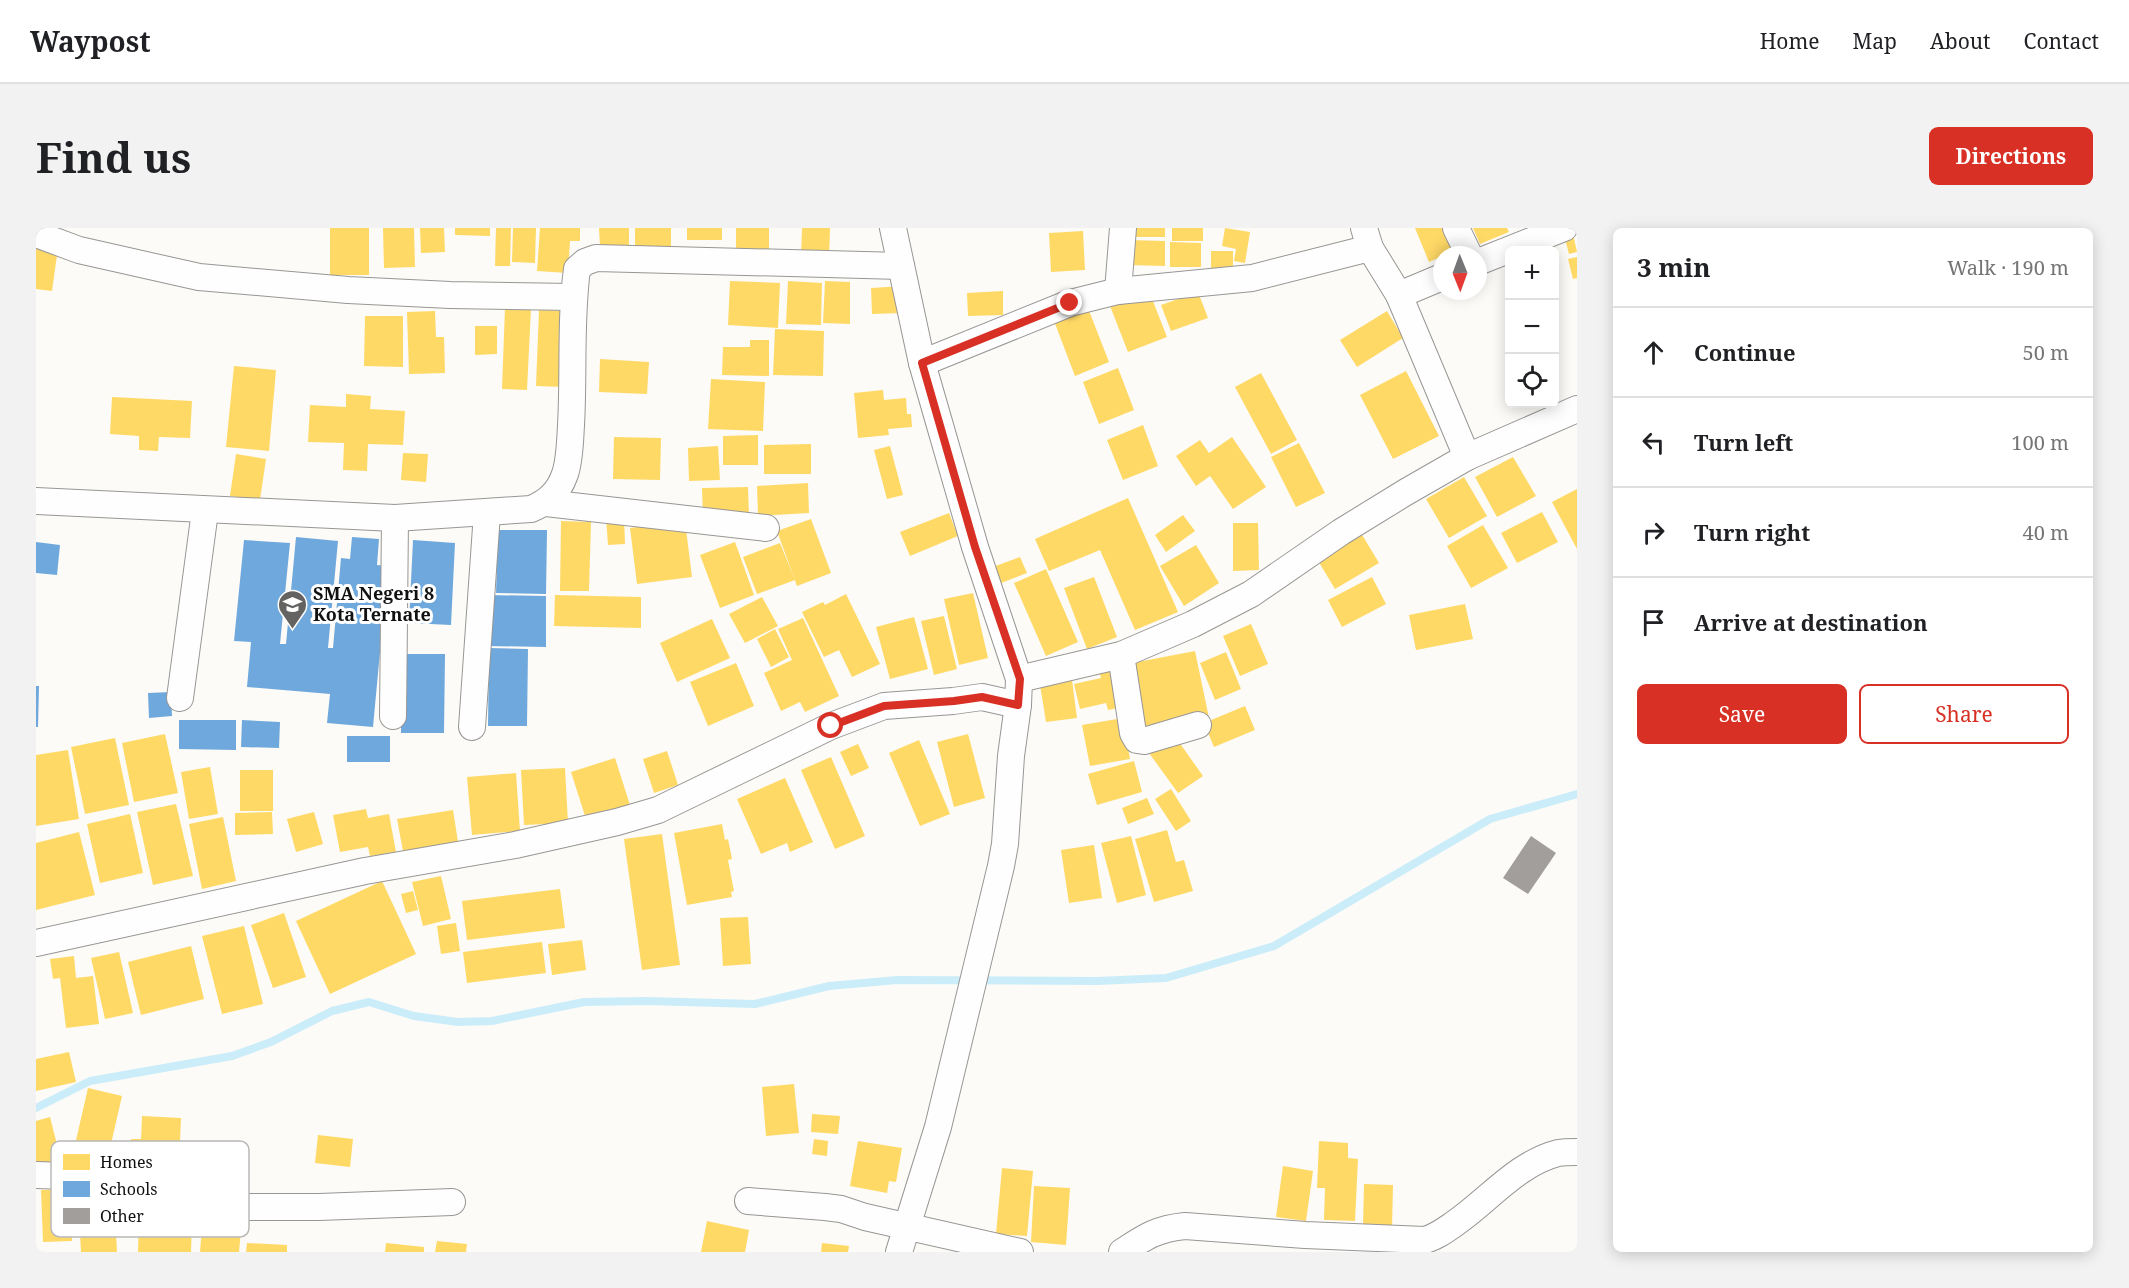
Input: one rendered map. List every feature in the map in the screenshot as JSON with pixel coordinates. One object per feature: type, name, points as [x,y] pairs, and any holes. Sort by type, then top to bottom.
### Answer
[{"type":"street","points":[[892,228],[922,363],[975,547],[1020,679],[1001,866],[938,1127],[899,1252]]},
{"type":"street","points":[[1118,291],[1123,228]]},
{"type":"street","points":[[1456,228],[1465,246]]},
{"type":"street","points":[[1487,258],[1564,228]]},
{"type":"street","points":[[36,234],[79,250],[200,277],[348,290],[450,295],[573,297]]},
{"type":"street","points":[[922,363],[1070,303],[1118,291],[1252,278],[1367,238],[1399,295],[1467,457]]},
{"type":"street","points":[[546,503],[559,487],[569,457],[572,412],[573,297],[577,269],[585,262],[596,258],[902,266]]},
{"type":"street","points":[[1399,295],[1433,281]]},
{"type":"street","points":[[1020,679],[1121,655],[1193,624],[1251,594],[1341,532],[1467,457],[1577,409]]},
{"type":"street","points":[[36,501],[205,511],[396,518],[531,509],[546,503],[766,528]]},
{"type":"street","points":[[180,698],[205,511]]},
{"type":"street","points":[[472,727],[487,513]]},
{"type":"street","points":[[393,717],[396,518]]},
{"type":"street","points":[[1121,655],[1133,733],[1137,740],[1144,741],[1198,726]]},
{"type":"street","points":[[36,943],[342,876],[515,845],[617,822],[658,810],[831,726],[884,706],[982,697],[1018,705]]},
{"type":"street","points":[[1122,1252],[1157,1231],[1185,1226],[1305,1235],[1425,1240],[1433,1238],[1464,1217],[1502,1184],[1534,1164],[1559,1153],[1577,1152]]},
{"type":"street","points":[[36,1175],[51,1175]]},
{"type":"street","points":[[748,1201],[825,1207],[1020,1252]]},
{"type":"street","points":[[249,1208],[452,1202]]},
{"type":"building: Homes","points":[[330,228],[369,228],[369,275],[330,275]]},
{"type":"building: Homes","points":[[383,228],[414,228],[415,267],[384,268]]},
{"type":"building: Homes","points":[[420,228],[444,228],[445,252],[421,253]]},
{"type":"building: Homes","points":[[455,228],[490,228],[490,236],[455,235]]},
{"type":"building: Homes","points":[[496,228],[511,228],[510,266],[495,266]]},
{"type":"building: Homes","points":[[513,228],[536,228],[535,263],[512,262]]},
{"type":"building: Homes","points":[[540,228],[580,228],[580,241],[570,241],[568,273],[537,271]]},
{"type":"building: Homes","points":[[599,228],[629,228],[629,246],[600,246]]},
{"type":"building: Homes","points":[[635,228],[671,228],[671,248],[635,249]]},
{"type":"building: Homes","points":[[687,228],[722,228],[722,240],[687,240]]},
{"type":"building: Homes","points":[[736,228],[769,228],[769,254],[736,254]]},
{"type":"building: Homes","points":[[802,228],[830,228],[829,258],[801,257]]},
{"type":"building: Homes","points":[[1128,228],[1165,228],[1165,237],[1128,237]]},
{"type":"building: Homes","points":[[1172,228],[1203,228],[1203,241],[1172,241]]},
{"type":"building: Homes","points":[[1225,228],[1250,232],[1245,263],[1234,261],[1236,249],[1222,246]]},
{"type":"building: Homes","points":[[1415,228],[1447,228],[1454,246],[1433,246],[1433,260],[1429,262]]},
{"type":"building: Homes","points":[[1473,228],[1507,228],[1509,232],[1480,244]]},
{"type":"building: Homes","points":[[1572,229],[1577,252],[1569,254],[1563,231]]},
{"type":"building: Homes","points":[[1083,231],[1085,270],[1051,272],[1049,233]]},
{"type":"building: Homes","points":[[1128,240],[1165,241],[1165,266],[1128,265]]},
{"type":"building: Homes","points":[[1170,242],[1201,243],[1201,267],[1170,267]]},
{"type":"building: Homes","points":[[36,244],[58,248],[52,291],[36,289]]},
{"type":"building: Homes","points":[[1211,251],[1233,251],[1233,280],[1211,280]]},
{"type":"building: Homes","points":[[1577,257],[1577,278],[1573,279],[1568,259]]},
{"type":"building: Homes","points":[[730,281],[780,283],[778,328],[728,325]]},
{"type":"building: Homes","points":[[788,281],[822,283],[821,325],[786,324]]},
{"type":"building: Homes","points":[[825,281],[850,282],[850,324],[823,323]]},
{"type":"building: Homes","points":[[903,286],[904,313],[872,314],[871,288]]},
{"type":"building: Homes","points":[[1003,291],[1003,315],[968,316],[967,293]]},
{"type":"building: Homes","points":[[1149,291],[1167,337],[1128,352],[1110,306]]},
{"type":"building: Homes","points":[[1198,292],[1208,318],[1171,331],[1161,305]]},
{"type":"building: Homes","points":[[505,308],[531,309],[527,390],[502,389]]},
{"type":"building: Homes","points":[[1088,308],[1109,362],[1075,376],[1054,321]]},
{"type":"building: Homes","points":[[539,310],[566,311],[563,387],[536,386]]},
{"type":"building: Homes","points":[[435,311],[436,337],[444,337],[445,373],[409,374],[407,312]]},
{"type":"building: Homes","points":[[1387,311],[1403,338],[1357,367],[1340,340]]},
{"type":"building: Homes","points":[[365,316],[403,316],[403,367],[364,366]]},
{"type":"building: Homes","points":[[475,326],[497,326],[497,354],[475,355]]},
{"type":"building: Homes","points":[[775,329],[824,331],[823,376],[773,375]]},
{"type":"building: Homes","points":[[750,340],[769,340],[769,376],[722,375],[723,347],[750,347]]},
{"type":"building: Homes","points":[[600,359],[649,362],[647,394],[599,392]]},
{"type":"building: Homes","points":[[234,366],[276,370],[269,451],[226,447]]},
{"type":"building: Homes","points":[[1118,368],[1134,410],[1099,424],[1083,382]]},
{"type":"building: Homes","points":[[1406,371],[1439,436],[1393,459],[1360,395]]},
{"type":"building: Homes","points":[[1261,373],[1297,440],[1271,454],[1235,387]]},
{"type":"building: Homes","points":[[711,379],[765,382],[763,431],[708,429]]},
{"type":"building: Homes","points":[[883,390],[884,400],[906,398],[907,414],[911,414],[912,427],[888,429],[889,435],[858,438],[854,393]]},
{"type":"building: Homes","points":[[346,394],[371,396],[370,409],[405,411],[403,445],[368,444],[367,471],[343,470],[344,443],[308,442],[310,405],[346,407]]},
{"type":"building: Homes","points":[[112,397],[192,401],[190,438],[159,437],[158,451],[139,450],[139,436],[110,434]]},
{"type":"building: Homes","points":[[1143,425],[1158,466],[1123,480],[1107,440]]},
{"type":"building: Homes","points":[[758,435],[758,465],[723,465],[723,436]]},
{"type":"building: Homes","points":[[614,437],[661,438],[660,480],[613,479]]},
{"type":"building: Homes","points":[[1232,437],[1266,487],[1233,509],[1210,476],[1196,486],[1176,456],[1200,440],[1209,453]]},
{"type":"building: Homes","points":[[1299,443],[1325,493],[1296,507],[1271,457]]},
{"type":"building: Homes","points":[[811,444],[811,474],[764,474],[764,445]]},
{"type":"building: Homes","points":[[718,446],[720,480],[689,481],[688,448]]},
{"type":"building: Homes","points":[[890,446],[903,495],[887,499],[874,450]]},
{"type":"building: Homes","points":[[403,453],[428,454],[426,482],[401,480]]},
{"type":"building: Homes","points":[[236,454],[266,459],[260,500],[230,496]]},
{"type":"building: Homes","points":[[1513,457],[1536,496],[1497,517],[1475,477]]},
{"type":"building: Homes","points":[[1464,477],[1487,516],[1449,538],[1426,499]]},
{"type":"building: Homes","points":[[808,483],[809,513],[758,516],[757,486]]},
{"type":"building: Homes","points":[[748,487],[749,516],[703,518],[702,488]]},
{"type":"building: Homes","points":[[1577,489],[1577,549],[1552,502]]},
{"type":"building: Homes","points":[[1128,498],[1178,612],[1135,630],[1100,550],[1049,571],[1035,539]]},
{"type":"building: Homes","points":[[1542,512],[1558,542],[1517,563],[1501,533]]},
{"type":"building: Homes","points":[[949,513],[958,536],[910,556],[900,532]]},
{"type":"building: Homes","points":[[1183,515],[1195,531],[1166,552],[1155,535]]},
{"type":"building: Homes","points":[[624,516],[625,544],[608,545],[606,517]]},
{"type":"building: Homes","points":[[811,519],[831,573],[797,586],[777,531]]},
{"type":"building: Homes","points":[[561,521],[591,522],[589,591],[560,591]]},
{"type":"building: Homes","points":[[685,521],[692,577],[637,584],[630,528]]},
{"type":"building: Homes","points":[[1233,523],[1258,523],[1259,570],[1233,571]]},
{"type":"building: Homes","points":[[1483,525],[1508,568],[1471,588],[1447,546]]},
{"type":"building: Homes","points":[[1361,533],[1379,563],[1335,589],[1317,559]]},
{"type":"building: Homes","points":[[735,542],[754,595],[720,608],[700,555]]},
{"type":"building: Homes","points":[[780,543],[795,580],[757,594],[743,557]]},
{"type":"building: Homes","points":[[1196,545],[1219,583],[1184,606],[1160,566]]},
{"type":"building: Homes","points":[[1020,557],[1027,573],[996,585],[990,568]]},
{"type":"building: Homes","points":[[1046,569],[1078,642],[1046,656],[1014,583]]},
{"type":"building: Homes","points":[[1094,577],[1117,637],[1087,649],[1064,588]]},
{"type":"building: Homes","points":[[1372,577],[1386,604],[1342,627],[1328,600]]},
{"type":"building: Homes","points":[[973,593],[988,658],[959,665],[944,599]]},
{"type":"building: Homes","points":[[846,594],[880,664],[852,677],[839,650],[824,657],[802,612],[823,602],[825,605]]},
{"type":"building: Homes","points":[[555,595],[641,597],[641,628],[554,626]]},
{"type":"building: Homes","points":[[762,597],[778,626],[745,643],[729,614]]},
{"type":"building: Homes","points":[[1465,604],[1473,639],[1416,650],[1409,615]]},
{"type":"building: Homes","points":[[944,616],[957,669],[934,675],[921,621]]},
{"type":"building: Homes","points":[[914,617],[928,669],[890,679],[876,627]]},
{"type":"building: Homes","points":[[803,618],[839,696],[805,712],[800,702],[781,711],[764,673],[792,660],[778,629]]},
{"type":"building: Homes","points":[[712,619],[730,658],[677,682],[660,643]]},
{"type":"building: Homes","points":[[1251,624],[1268,664],[1240,676],[1223,636]]},
{"type":"building: Homes","points":[[775,629],[789,657],[771,667],[757,639]]},
{"type":"building: Homes","points":[[1195,651],[1209,718],[1141,733],[1127,664]]},
{"type":"building: Homes","points":[[1226,652],[1241,689],[1215,700],[1200,663]]},
{"type":"building: Homes","points":[[736,663],[754,706],[708,726],[690,682]]},
{"type":"building: Homes","points":[[1114,668],[1123,707],[1108,710],[1106,703],[1080,709],[1074,684],[1101,678],[1099,671]]},
{"type":"building: Homes","points":[[1072,680],[1077,718],[1046,722],[1040,685]]},
{"type":"building: Homes","points":[[1245,706],[1255,730],[1214,747],[1204,723]]},
{"type":"building: Homes","points":[[1123,718],[1130,759],[1090,766],[1082,725]]},
{"type":"building: Homes","points":[[165,734],[178,793],[134,802],[122,743]]},
{"type":"building: Homes","points":[[968,734],[985,798],[954,807],[937,742]]},
{"type":"building: Homes","points":[[1174,735],[1203,776],[1178,793],[1149,753]]},
{"type":"building: Homes","points":[[115,738],[129,805],[85,814],[71,747]]},
{"type":"building: Homes","points":[[919,740],[950,814],[920,826],[889,753]]},
{"type":"building: Homes","points":[[858,744],[869,768],[851,776],[840,752]]},
{"type":"building: Homes","points":[[68,750],[79,819],[36,826],[36,755]]},
{"type":"building: Homes","points":[[667,751],[678,785],[654,793],[643,759]]},
{"type":"building: Homes","points":[[831,757],[865,836],[835,849],[801,770]]},
{"type":"building: Homes","points":[[615,758],[630,805],[586,819],[571,772]]},
{"type":"building: Homes","points":[[1134,761],[1142,792],[1097,805],[1088,774]]},
{"type":"building: Homes","points":[[210,767],[218,814],[189,819],[181,772]]},
{"type":"building: Homes","points":[[565,768],[568,823],[524,825],[521,770]]},
{"type":"building: Homes","points":[[240,770],[273,770],[273,811],[240,811]]},
{"type":"building: Homes","points":[[516,773],[520,831],[472,835],[467,777]]},
{"type":"building: Homes","points":[[785,778],[813,842],[790,852],[787,843],[761,854],[737,799]]},
{"type":"building: Homes","points":[[1171,789],[1191,821],[1176,831],[1155,799]]},
{"type":"building: Homes","points":[[1147,798],[1154,814],[1128,824],[1122,808]]},
{"type":"building: Homes","points":[[176,804],[193,876],[153,885],[137,812]]},
{"type":"building: Homes","points":[[366,809],[368,818],[389,814],[396,852],[370,856],[368,847],[340,852],[333,815]]},
{"type":"building: Homes","points":[[453,810],[458,842],[403,851],[397,819]]},
{"type":"building: Homes","points":[[272,812],[273,834],[235,835],[235,813]]},
{"type":"building: Homes","points":[[314,812],[323,844],[296,852],[287,819]]},
{"type":"building: Homes","points":[[130,814],[143,873],[100,883],[87,824]]},
{"type":"building: Homes","points":[[223,817],[236,881],[202,889],[189,824]]},
{"type":"building: Homes","points":[[722,824],[732,859],[728,860],[734,891],[731,892],[732,897],[687,905],[674,833]]},
{"type":"building: Homes","points":[[1167,830],[1176,862],[1184,860],[1193,891],[1154,902],[1135,839]]},
{"type":"building: Homes","points":[[79,832],[95,895],[36,910],[36,843]]},
{"type":"building: Homes","points":[[662,834],[680,965],[642,970],[624,839]]},
{"type":"building: Homes","points":[[1131,836],[1146,895],[1117,903],[1101,843]]},
{"type":"building: Homes","points":[[1094,845],[1102,898],[1069,903],[1061,850]]},
{"type":"building: Homes","points":[[441,876],[451,919],[423,926],[412,882]]},
{"type":"building: Homes","points":[[382,881],[416,954],[330,994],[296,921]]},
{"type":"building: Homes","points":[[560,889],[565,928],[467,940],[462,901]]},
{"type":"building: Homes","points":[[413,891],[418,910],[406,913],[401,894]]},
{"type":"building: Homes","points":[[284,913],[306,977],[273,988],[251,925]]},
{"type":"building: Homes","points":[[748,917],[751,964],[723,966],[720,918]]},
{"type":"building: Homes","points":[[456,923],[460,951],[441,954],[437,926]]},
{"type":"building: Homes","points":[[244,926],[263,1004],[222,1014],[202,936]]},
{"type":"building: Homes","points":[[582,940],[586,970],[552,975],[548,944]]},
{"type":"building: Homes","points":[[542,942],[546,973],[467,983],[463,952]]},
{"type":"building: Homes","points":[[191,946],[204,999],[141,1015],[128,962]]},
{"type":"building: Homes","points":[[119,952],[133,1013],[105,1019],[91,958]]},
{"type":"building: Homes","points":[[74,956],[76,978],[93,976],[99,1024],[66,1028],[60,978],[53,979],[50,959]]},
{"type":"building: Homes","points":[[69,1052],[76,1082],[36,1091],[36,1059]]},
{"type":"building: Homes","points":[[794,1084],[799,1133],[766,1136],[762,1087]]},
{"type":"building: Homes","points":[[88,1088],[122,1096],[112,1141],[76,1141]]},
{"type":"building: Homes","points":[[812,1114],[840,1116],[838,1134],[811,1132]]},
{"type":"building: Homes","points":[[142,1116],[181,1118],[180,1141],[131,1141],[131,1139],[141,1139]]},
{"type":"building: Homes","points":[[50,1117],[56,1141],[51,1141],[51,1167],[36,1171],[36,1121]]},
{"type":"building: Homes","points":[[318,1135],[353,1139],[350,1167],[315,1163]]},
{"type":"building: Homes","points":[[814,1139],[828,1141],[827,1156],[812,1154]]},
{"type":"building: Homes","points":[[858,1141],[902,1148],[896,1182],[889,1181],[887,1193],[850,1186]]},
{"type":"building: Homes","points":[[1319,1141],[1348,1143],[1348,1158],[1358,1159],[1355,1221],[1324,1220],[1325,1188],[1317,1188]]},
{"type":"building: Homes","points":[[1283,1166],[1313,1171],[1306,1221],[1276,1217]]},
{"type":"building: Homes","points":[[1002,1168],[1033,1171],[1027,1236],[996,1234]]},
{"type":"building: Homes","points":[[1364,1184],[1393,1185],[1392,1227],[1363,1226]]},
{"type":"building: Homes","points":[[1034,1186],[1070,1188],[1066,1245],[1031,1242]]},
{"type":"building: Homes","points":[[41,1190],[51,1190],[51,1237],[72,1237],[72,1241],[43,1242]]},
{"type":"building: Homes","points":[[707,1221],[749,1230],[745,1252],[701,1252]]},
{"type":"building: Homes","points":[[80,1237],[116,1237],[117,1252],[81,1252]]},
{"type":"building: Homes","points":[[138,1237],[191,1237],[191,1252],[138,1252]]},
{"type":"building: Homes","points":[[201,1237],[240,1237],[239,1252],[200,1252]]},
{"type":"building: Homes","points":[[437,1241],[467,1244],[466,1252],[435,1252]]},
{"type":"building: Homes","points":[[247,1243],[287,1245],[287,1252],[246,1252]]},
{"type":"building: Homes","points":[[386,1243],[424,1247],[424,1252],[385,1252]]},
{"type":"building: Homes","points":[[822,1243],[849,1246],[848,1252],[821,1252]]},
{"type":"building: Schools","points":[[498,530],[547,530],[546,594],[496,593]]},
{"type":"building: Schools","points":[[296,537],[338,541],[328,648],[333,648],[341,558],[350,559],[352,537],[379,539],[377,565],[388,566],[373,727],[327,723],[330,694],[247,687],[251,642],[234,641],[244,540],[290,543],[280,644],[286,644]]},
{"type":"building: Schools","points":[[413,540],[455,543],[451,625],[409,623]]},
{"type":"building: Schools","points":[[36,542],[60,545],[57,575],[36,573]]},
{"type":"building: Schools","points":[[488,595],[546,596],[546,647],[487,646]]},
{"type":"building: Schools","points":[[489,648],[528,649],[527,726],[488,726]]},
{"type":"building: Schools","points":[[402,654],[445,654],[444,733],[401,733]]},
{"type":"building: Schools","points":[[36,686],[39,686],[38,727],[36,727]]},
{"type":"building: Schools","points":[[171,692],[172,716],[149,718],[148,693]]},
{"type":"building: Schools","points":[[179,720],[236,720],[236,750],[179,749]]},
{"type":"building: Schools","points":[[242,720],[280,722],[279,748],[241,747]]},
{"type":"building: Schools","points":[[347,736],[390,736],[390,762],[347,762]]},
{"type":"building: Other","points":[[1531,836],[1556,853],[1528,894],[1503,878]]},
{"type":"waterway","points":[[36,1108],[90,1081],[232,1056],[271,1042],[332,1011],[369,1002],[414,1016],[458,1022],[492,1021],[584,1002],[755,1004],[829,986],[897,980],[1097,981],[1166,978],[1274,946],[1490,819],[1577,794]]},
{"type":"place","name":"SMA Negeri 8 Kota Ternate","points":[[292,630]]},
{"type":"route","points":[[831,726],[884,706],[982,697],[1018,705],[1020,679],[975,547],[922,363],[1070,303]]}]
